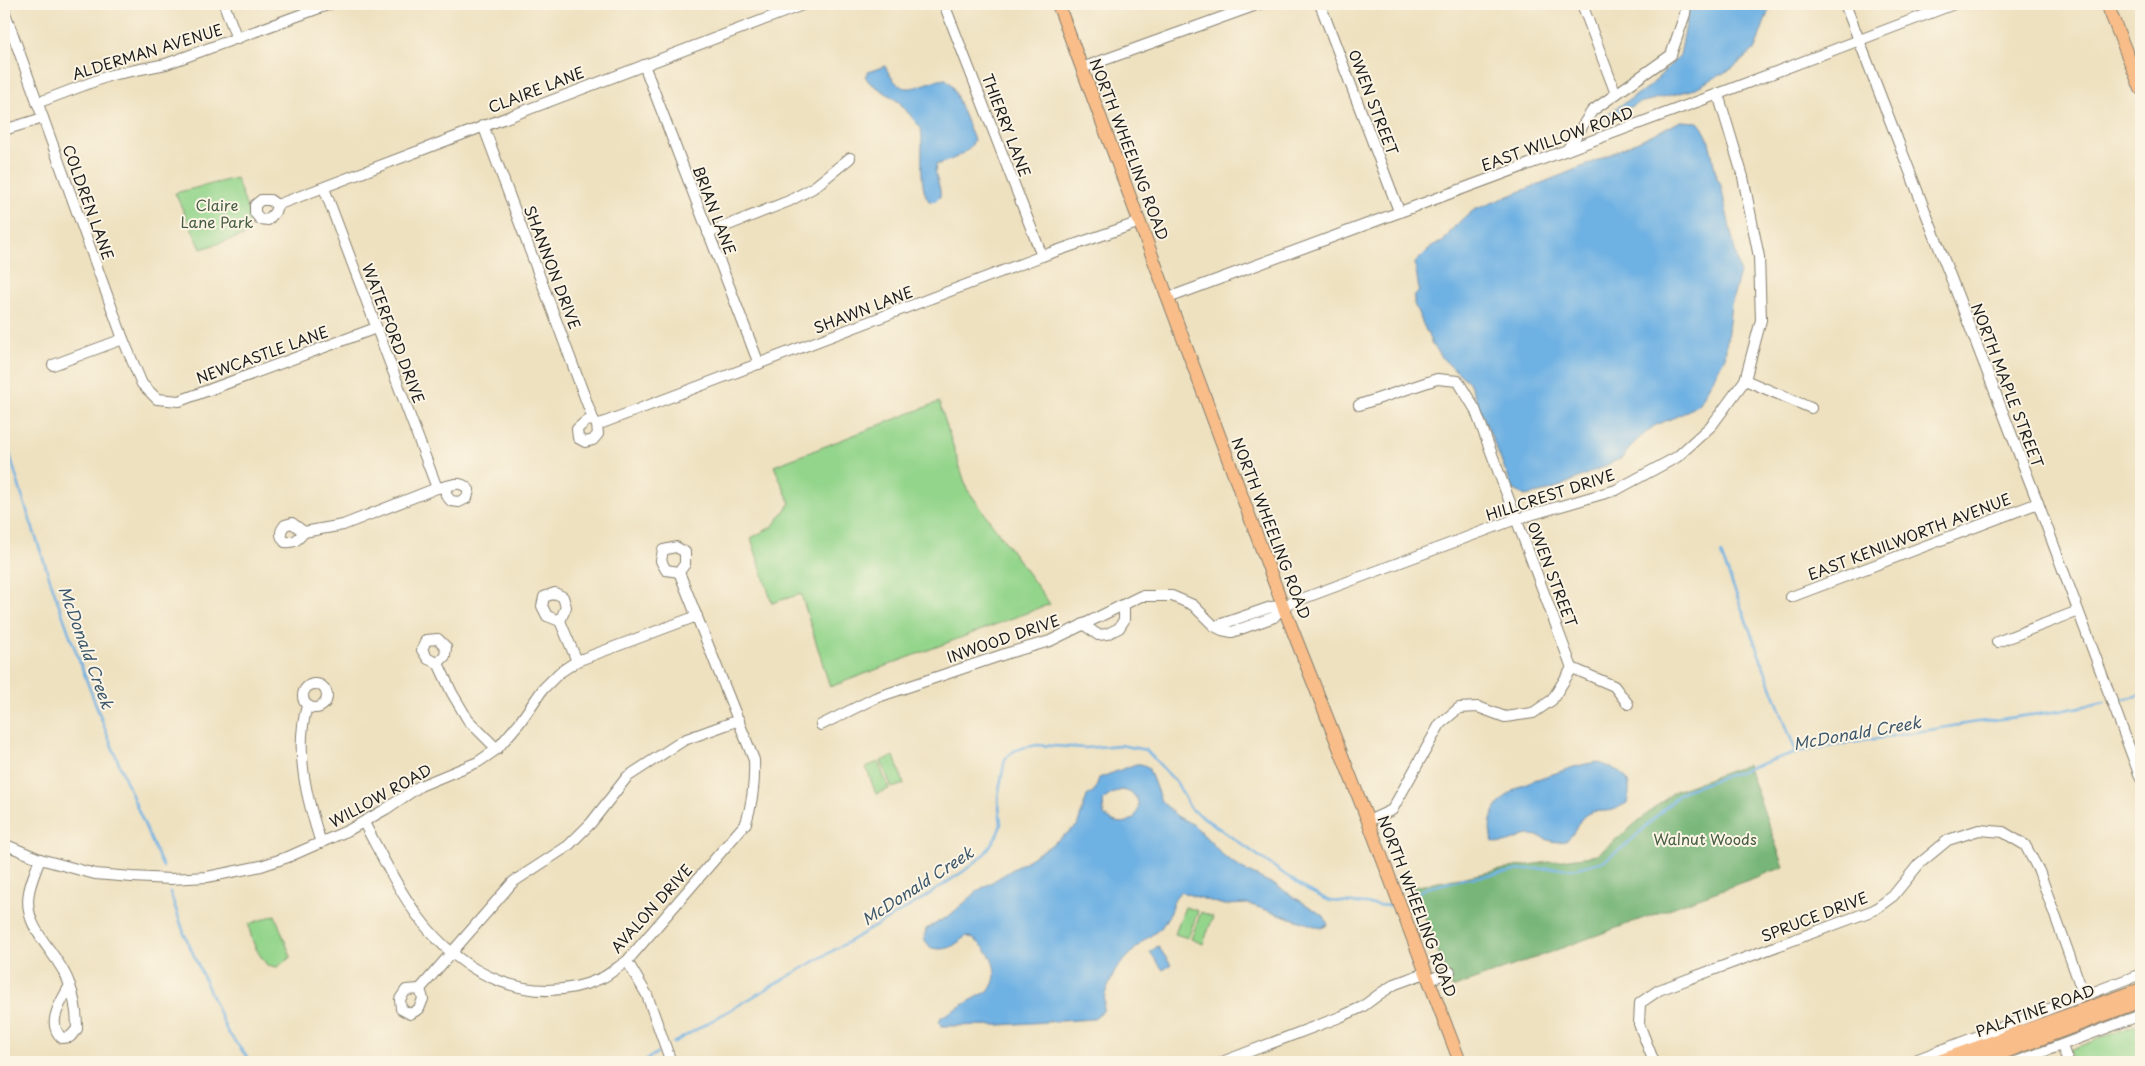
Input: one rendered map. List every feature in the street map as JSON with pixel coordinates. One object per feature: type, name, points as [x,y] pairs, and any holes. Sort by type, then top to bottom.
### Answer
[{"type":"highway","name":"PALATINE ROAD","points":[[1939,1062],[2141,990]]},
{"type":"highway","name":"PALATINE ROAD","points":[[1976,1062],[2141,1000]]},
{"type":"highway","points":[[1934,1062],[1959,1054]]},
{"type":"main road","name":"NORTH WHEELING ROAD","points":[[1058,4],[1283,606],[1460,1062]]},
{"type":"main road","points":[[2107,4],[2141,89]]},
{"type":"street","points":[[224,4],[237,40]]},
{"type":"street","name":"ALDERMAN AVENUE","points":[[37,102],[111,75],[166,64],[237,40],[330,4]]},
{"type":"street","name":"CLAIRE LANE","points":[[277,205],[805,4]]},
{"type":"street","name":"THIERRY LANE","points":[[944,4],[1042,256]]},
{"type":"street","points":[[1082,68],[1258,4]]},
{"type":"street","name":"OWEN STREET","points":[[1320,4],[1399,211]]},
{"type":"street","points":[[1582,4],[1616,94]]},
{"type":"street","points":[[1567,150],[1592,111],[1671,55],[1685,14],[1686,4]]},
{"type":"street","name":"NORTH MAPLE STREET","points":[[1845,4],[2038,503],[2141,779]]},
{"type":"street","name":"EAST WILLOW ROAD","points":[[1168,298],[1718,94],[1954,4]]},
{"type":"street","name":"COLDREN LANE","points":[[4,10],[123,339],[142,384],[157,399]]},
{"type":"street","name":"BRIAN LANE","points":[[644,65],[759,364]]},
{"type":"street","name":"HILLCREST DRIVE","points":[[1283,606],[1516,519],[1616,490],[1677,457],[1712,425],[1745,380],[1761,320],[1759,258],[1743,178],[1718,94]]},
{"type":"street","points":[[4,130],[43,118]]},
{"type":"street","name":"SHANNON DRIVE","points":[[483,125],[595,422]]},
{"type":"street","points":[[708,233],[788,201],[819,184],[850,158]]},
{"type":"street","name":"WATERFORD DRIVE","points":[[304,532],[343,525],[442,488],[376,328],[324,188]]},
{"type":"street","name":"SHAWN LANE","points":[[595,422],[759,364],[1042,256],[1140,222]]},
{"type":"street","name":"NEWCASTLE LANE","points":[[157,399],[179,401],[376,328]]},
{"type":"street","points":[[54,364],[123,339]]},
{"type":"street","name":"OWEN STREET","points":[[1359,405],[1437,380],[1458,381],[1475,409],[1572,668]]},
{"type":"street","points":[[1745,380],[1811,408]]},
{"type":"street","name":"EAST KENILWORTH AVENUE","points":[[1791,597],[2038,503]]},
{"type":"street","name":"AVALON DRIVE","points":[[364,823],[416,915],[451,954],[484,976],[512,986],[544,992],[602,978],[627,961],[746,823],[755,782],[754,760],[679,572]]},
{"type":"street","name":"INWOOD DRIVE","points":[[821,725],[874,698],[1008,653],[1050,641],[1141,596],[1172,596],[1193,605],[1222,630],[1232,632],[1274,616],[1283,606]]},
{"type":"street","points":[[1083,624],[1098,634],[1108,634],[1119,628],[1124,620],[1124,604]]},
{"type":"street","points":[[1996,642],[2078,611]]},
{"type":"street","name":"WILLOW ROAD","points":[[4,844],[40,859],[95,874],[170,879],[207,877],[262,866],[321,843],[364,823],[420,786],[478,762],[496,749],[520,722],[543,689],[559,673],[577,661],[696,616]]},
{"type":"street","points":[[560,621],[577,661]]},
{"type":"street","points":[[438,663],[452,693],[468,720],[496,749]]},
{"type":"street","points":[[1368,822],[1392,810],[1440,724],[1459,708],[1478,707],[1505,717],[1533,713],[1552,700],[1572,668],[1614,686],[1628,704]]},
{"type":"street","points":[[307,706],[302,723],[305,788],[321,843]]},
{"type":"street","points":[[420,989],[513,882],[568,846],[592,823],[627,777],[684,740],[739,720]]},
{"type":"street","name":"SPRUCE DRIVE","points":[[1654,1062],[1639,1024],[1640,1003],[1659,990],[1874,910],[1893,896],[1919,864],[1948,840],[1978,830],[2003,832],[2025,845],[2039,870],[2084,996]]},
{"type":"street","points":[[40,859],[29,893],[30,915],[33,926],[61,967],[70,985]]},
{"type":"street","points":[[627,961],[647,995],[669,1058]]},
{"type":"street","points":[[1222,1062],[1362,1008],[1381,992],[1395,984],[1450,972]]},
{"type":"street","points":[[1910,1062],[2141,974]]},
{"type":"street","points":[[2016,1062],[2141,1015]]},
{"type":"street","points":[[2062,1046],[2068,1062]]},
{"type":"green space","name":"Claire Lane Park","points":[[236,178],[250,216],[249,234],[201,249],[175,193]]},
{"type":"green space","points":[[939,402],[967,489],[1050,604],[830,687],[801,594],[772,603],[751,538],[773,526],[790,503],[774,466]]},
{"type":"green space","points":[[894,756],[904,784],[892,788],[881,761]]},
{"type":"green space","points":[[878,762],[889,789],[876,794],[866,767]]},
{"type":"green space","name":"Walnut Woods","points":[[1747,765],[1784,867],[1452,988],[1413,887],[1521,866],[1597,855],[1675,791]]},
{"type":"green space","points":[[1185,907],[1198,911],[1188,938],[1175,934]]},
{"type":"green space","points":[[1201,912],[1213,917],[1203,944],[1191,939]]},
{"type":"green space","points":[[275,915],[291,957],[277,967],[267,965],[260,955],[252,941],[249,924]]},
{"type":"green space","points":[[2141,1023],[2141,1062],[2073,1062],[2069,1050]]},
{"type":"water","points":[[1690,4],[1771,4],[1755,49],[1733,68],[1692,90],[1639,103],[1606,119],[1599,119],[1649,87],[1680,55]]},
{"type":"water","points":[[885,66],[892,78],[905,88],[946,79],[952,85],[974,140],[968,150],[953,159],[936,165],[940,197],[936,201],[930,202],[926,196],[922,178],[921,128],[899,102],[869,82],[865,76],[868,72]]},
{"type":"water","points":[[1681,121],[1698,122],[1706,135],[1718,181],[1720,182],[1740,273],[1731,304],[1725,357],[1700,403],[1682,414],[1654,426],[1634,443],[1622,458],[1552,490],[1525,496],[1513,489],[1469,382],[1445,361],[1432,344],[1414,304],[1414,297],[1419,291],[1415,263],[1433,245],[1443,242],[1454,227],[1474,210],[1589,164]]},
{"type":"water","points":[[1597,762],[1613,768],[1624,775],[1629,786],[1627,803],[1613,810],[1587,814],[1583,817],[1571,837],[1564,841],[1555,842],[1530,835],[1503,843],[1493,842],[1490,824],[1492,816],[1507,795],[1534,780]]},
{"type":"water","points":[[1136,764],[1148,767],[1161,801],[1177,816],[1194,825],[1224,856],[1242,869],[1277,886],[1324,916],[1328,925],[1321,928],[1248,904],[1224,905],[1180,892],[1175,898],[1169,915],[1161,928],[1142,942],[1116,969],[1105,994],[1103,1011],[1093,1019],[1000,1025],[942,1026],[939,1022],[941,1017],[988,991],[993,984],[995,976],[994,967],[986,951],[973,939],[966,936],[950,947],[942,949],[931,948],[924,939],[926,929],[949,916],[979,890],[1047,848],[1077,826],[1087,796],[1095,790],[1099,778]],"holes":[[[1121,790],[1131,793],[1137,799],[1138,807],[1132,820],[1124,823],[1115,822],[1104,815],[1103,800]]]},
{"type":"water","points":[[1158,946],[1171,965],[1163,970],[1150,952]]},
{"type":"waterway","name":"McDonald Creek","points":[[4,430],[26,508],[78,657],[104,728],[163,867]]},
{"type":"waterway","points":[[1721,554],[1796,752]]},
{"type":"waterway","name":"McDonald Creek","points":[[2119,700],[2141,695]]},
{"type":"waterway","name":"McDonald Creek","points":[[1409,898],[1426,888],[1463,879],[1528,869],[1577,868],[1603,861],[1624,847],[1683,791],[1796,752],[1971,723],[2060,711],[2105,702]]},
{"type":"waterway","name":"McDonald Creek","points":[[673,1043],[919,901],[964,871],[984,855],[1001,825],[998,796],[1005,759],[1014,751],[1037,745],[1086,748],[1120,745],[1146,750],[1177,783],[1190,808],[1307,890],[1330,901],[1389,906]]},
{"type":"waterway","name":"McDonald Creek","points":[[170,892],[184,933],[227,1031],[251,1062]]},
{"type":"waterway","name":"McDonald Creek","points":[[642,1062],[657,1053]]}]
